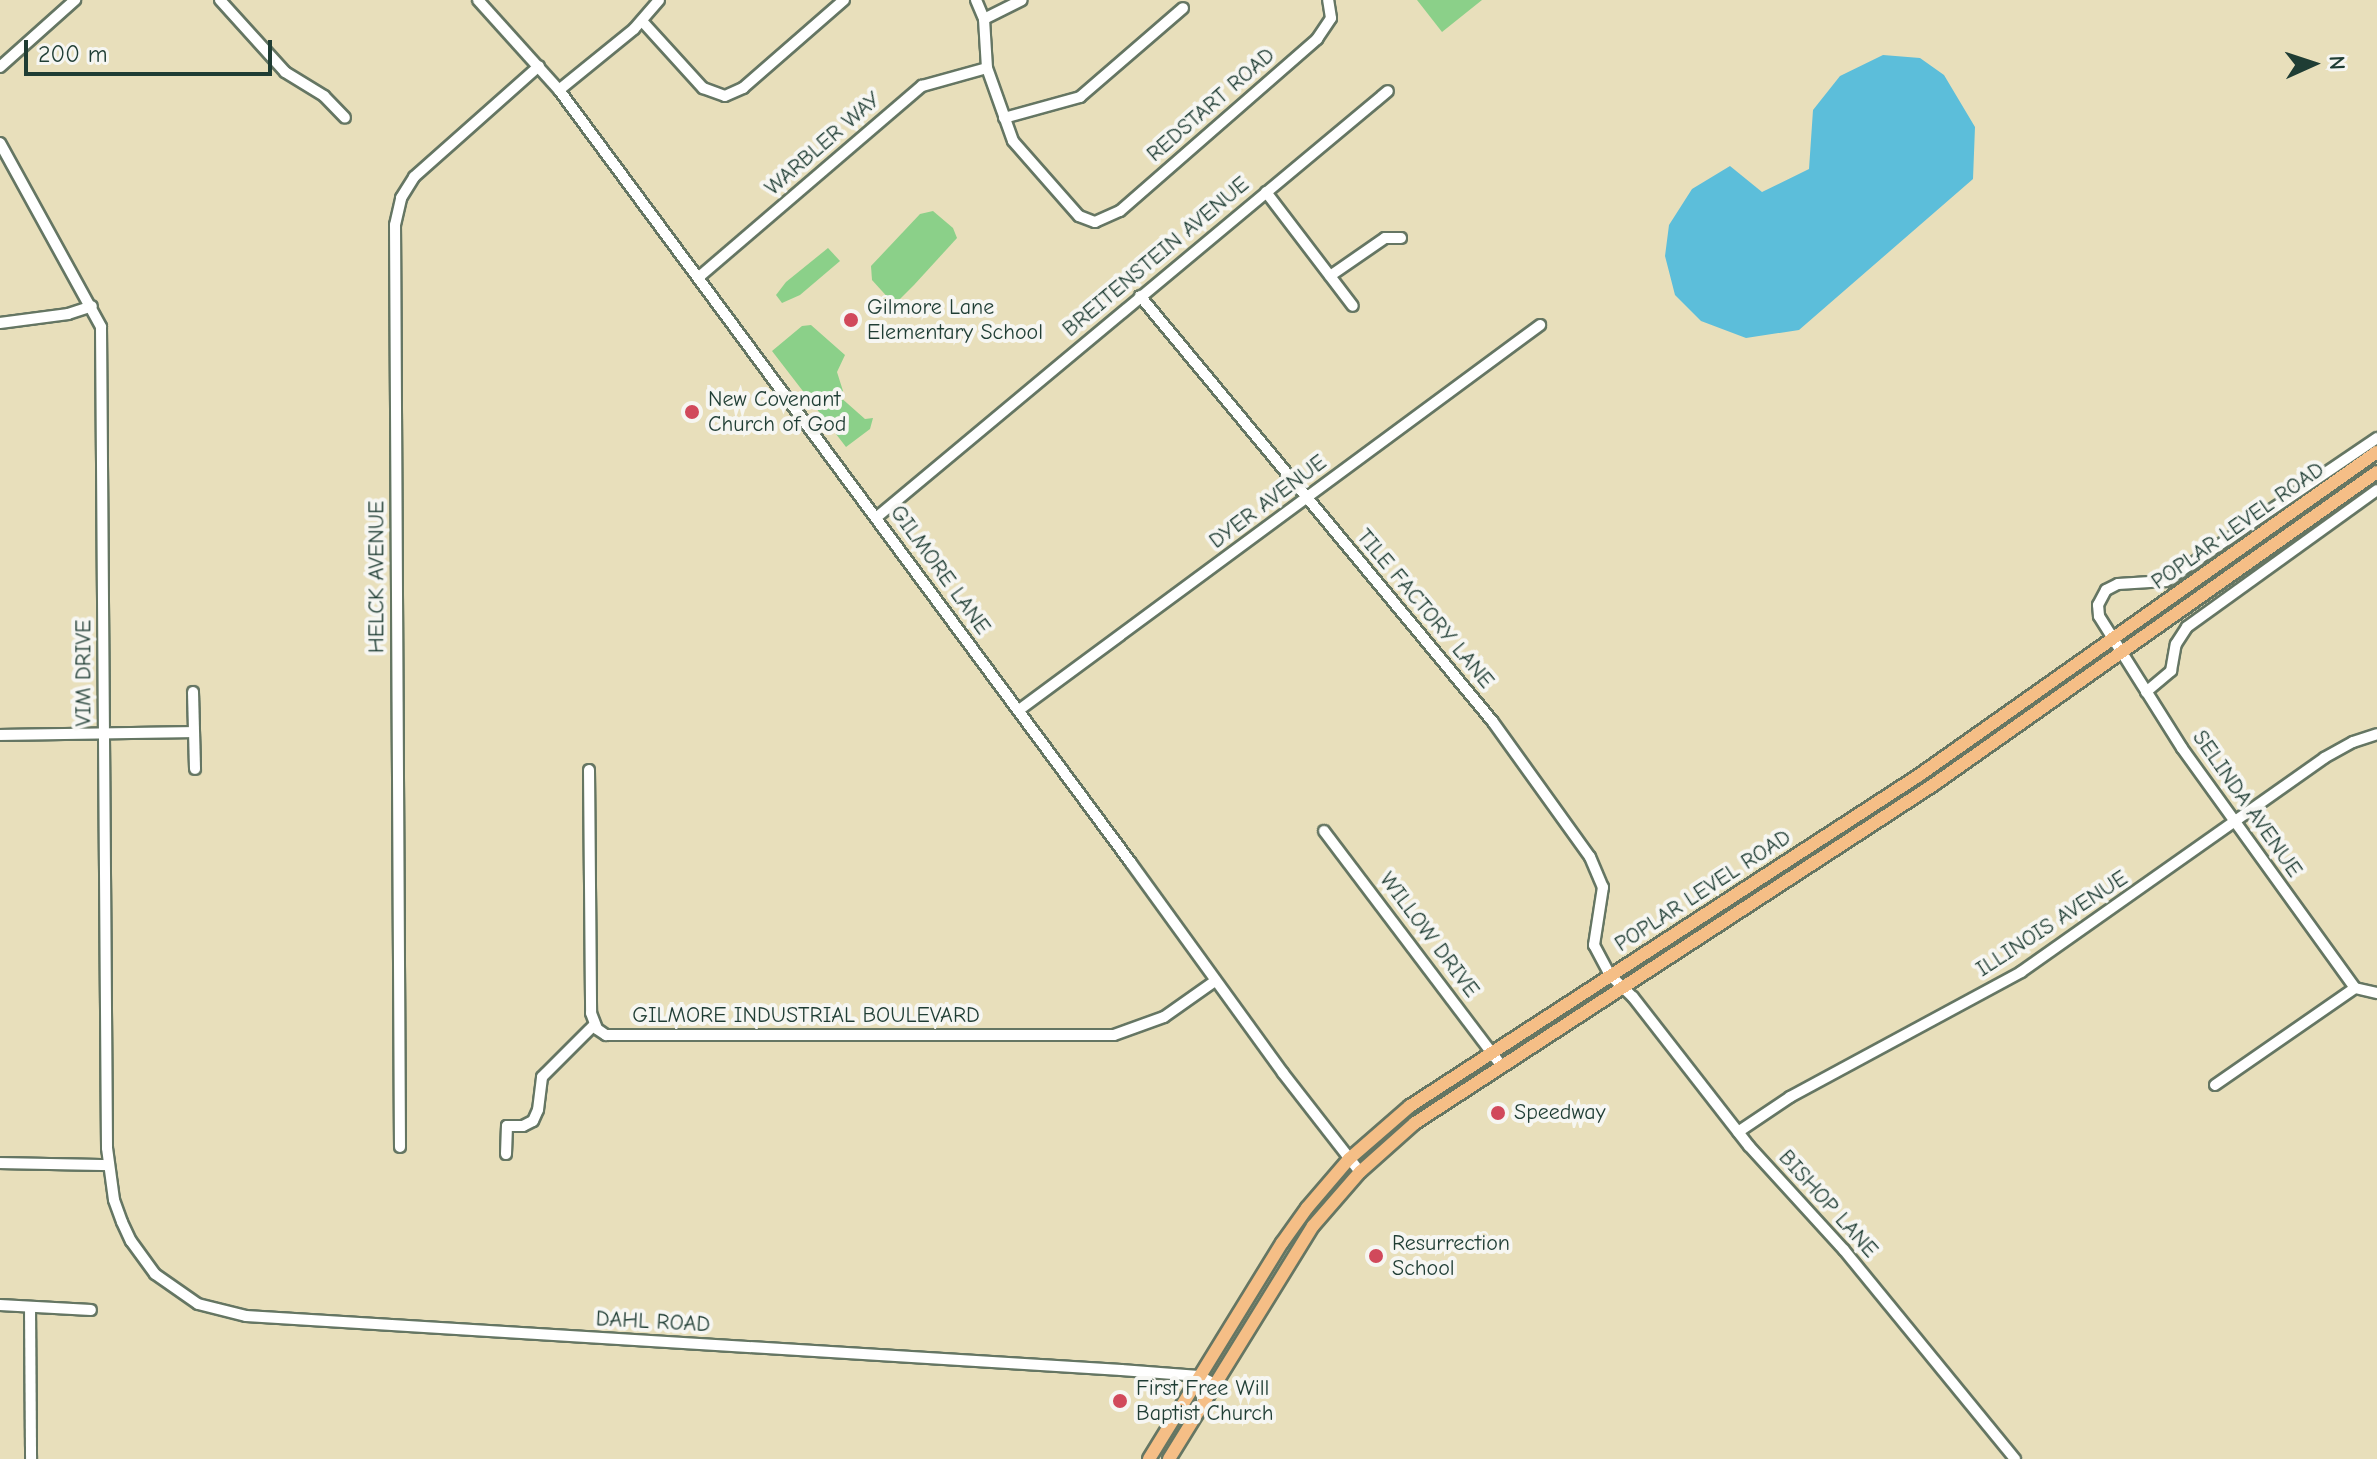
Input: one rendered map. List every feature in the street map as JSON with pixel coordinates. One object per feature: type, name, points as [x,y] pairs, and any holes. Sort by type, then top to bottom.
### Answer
[{"type":"main road","name":"POPLAR LEVEL ROAD","points":[[1149,1459],[1282,1243],[1349,1159],[1410,1106],[1924,771],[2377,452]]},
{"type":"main road","name":"POPLAR LEVEL ROAD","points":[[1169,1459],[1313,1226],[1360,1172],[1415,1123],[1933,785],[2377,472]]},
{"type":"street","points":[[0,67],[75,0]]},
{"type":"street","points":[[220,0],[285,72],[324,96],[345,118]]},
{"type":"street","name":"GILMORE LANE","points":[[478,0],[559,90],[877,517],[1215,981],[1360,1172]]},
{"type":"street","points":[[559,90],[642,21],[659,0]]},
{"type":"street","points":[[642,21],[703,88],[725,96],[743,88],[844,0]]},
{"type":"street","points":[[976,0],[984,19],[987,68],[1004,118],[1080,97],[1183,8]]},
{"type":"street","points":[[984,19],[1022,0]]},
{"type":"street","name":"REDSTART ROAD","points":[[1004,118],[1013,141],[1041,174],[1079,216],[1095,222],[1120,211],[1317,39],[1331,18],[1328,0]]},
{"type":"street","name":"HELCK AVENUE","points":[[400,1147],[395,225],[401,198],[414,177],[539,66]]},
{"type":"street","name":"WARBLER WAY","points":[[699,277],[922,86],[987,68]]},
{"type":"street","name":"BREITENSTEIN AVENUE","points":[[877,517],[1388,91]]},
{"type":"street","name":"VIM DRIVE","points":[[0,143],[100,321],[109,1165],[114,1200],[124,1227]]},
{"type":"street","points":[[1266,192],[1353,306]]},
{"type":"street","points":[[1330,276],[1385,238],[1401,238]]},
{"type":"street","name":"TILE FACTORY LANE","points":[[1140,296],[1493,722],[1590,857],[1603,887],[1594,945],[1610,975]]},
{"type":"street","points":[[0,323],[68,314],[92,306]]},
{"type":"street","name":"DYER AVENUE","points":[[1019,710],[1540,325]]},
{"type":"street","name":"SELINDA AVENUE","points":[[2355,988],[2234,822],[2146,692],[2099,616],[2098,605],[2106,590],[2118,584],[2166,581],[2377,438]]},
{"type":"street","points":[[2146,692],[2171,671],[2176,644],[2187,627],[2377,490]]},
{"type":"street","points":[[193,692],[195,769]]},
{"type":"street","points":[[0,735],[193,732]]},
{"type":"street","name":"ILLINOIS AVENUE","points":[[1738,1132],[1790,1097],[2021,972],[2337,750],[2377,734]]},
{"type":"street","points":[[506,1154],[507,1126],[523,1126],[533,1121],[538,1110],[542,1077],[594,1025],[591,1013],[589,770]]},
{"type":"street","name":"WILLOW DRIVE","points":[[1324,831],[1501,1065]]},
{"type":"street","name":"BISHOP LANE","points":[[1610,975],[1738,1132],[1842,1247],[2015,1459]]},
{"type":"street","name":"GILMORE INDUSTRIAL BOULEVARD","points":[[594,1025],[606,1035],[637,1036],[1101,1036],[1135,1030],[1161,1019],[1215,981]]},
{"type":"street","points":[[2215,1085],[2355,988],[2377,993]]},
{"type":"street","points":[[0,1163],[109,1165]]},
{"type":"street","name":"DAHL ROAD","points":[[124,1227],[143,1259],[174,1290],[213,1310],[246,1316],[1199,1376],[1215,1384]]},
{"type":"street","points":[[0,1305],[91,1310]]},
{"type":"street","points":[[30,1307],[31,1459]]},
{"type":"green space","points":[[1417,0],[1482,0],[1442,32]]},
{"type":"green space","points":[[933,211],[953,228],[957,238],[900,299],[891,301],[872,280],[871,266],[920,214]]},
{"type":"green space","points":[[828,248],[840,261],[800,295],[782,303],[776,295],[786,282]]},
{"type":"green space","points":[[811,325],[845,355],[837,372],[843,391],[839,396],[865,419],[873,418],[870,429],[846,447],[772,351],[802,326]]},
{"type":"water","points":[[1883,55],[1920,58],[1944,75],[1975,127],[1973,179],[1799,330],[1746,338],[1701,321],[1675,295],[1665,256],[1669,225],[1692,189],[1730,166],[1762,192],[1809,169],[1813,110],[1840,76]]},
{"type":"place","name":"Gilmore Lane Elementary School","points":[[851,320]]},
{"type":"place","name":"New Covenant Church of God","points":[[692,412]]},
{"type":"place","name":"Speedway","points":[[1498,1113]]},
{"type":"place","name":"Resurrection School","points":[[1376,1256]]},
{"type":"place","name":"First Free Will Baptist Church","points":[[1120,1401]]}]
